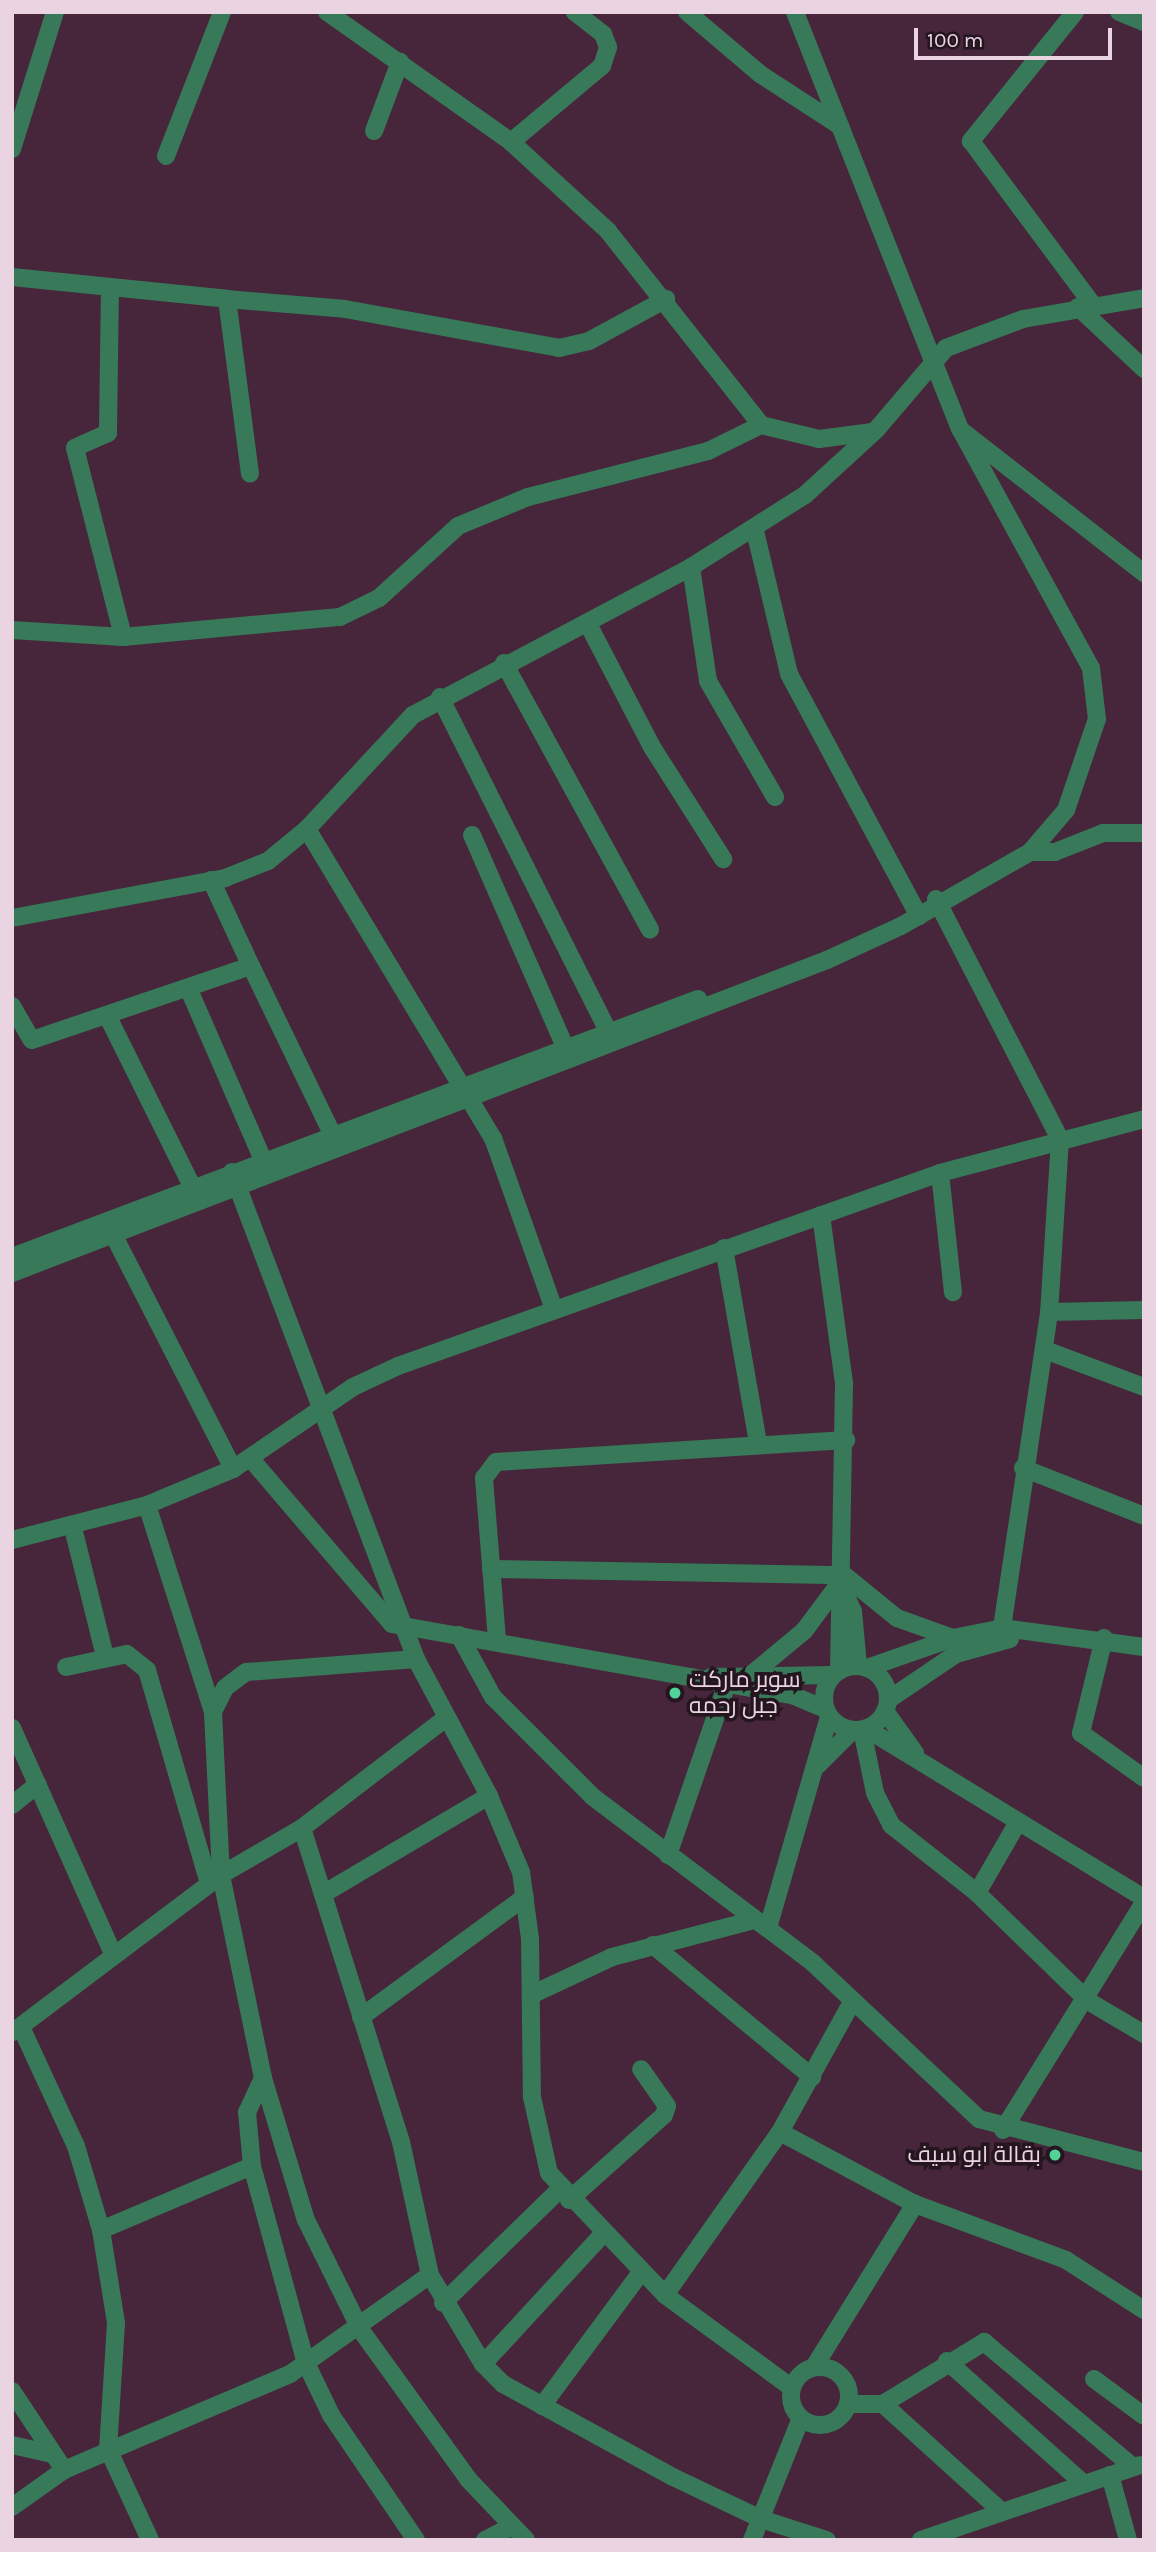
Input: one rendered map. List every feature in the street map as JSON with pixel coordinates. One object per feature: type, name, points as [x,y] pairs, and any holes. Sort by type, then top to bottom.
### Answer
[{"type":"street","points":[[12,149],[55,12]]},
{"type":"street","points":[[166,156],[222,12]]},
{"type":"street","points":[[327,12],[511,142],[608,231],[666,299],[761,425],[818,439],[876,430]]},
{"type":"street","points":[[511,142],[603,66],[608,47],[603,34],[575,12]]},
{"type":"street","points":[[687,12],[760,74],[840,126]]},
{"type":"street","points":[[12,1273],[113,1234],[235,1180],[612,1037],[917,913],[1030,852],[1078,787],[1097,719],[1095,685],[1084,652],[991,496],[960,429],[933,367],[795,12]]},
{"type":"street","points":[[1075,12],[971,141],[1085,305],[1144,369]]},
{"type":"street","points":[[1119,12],[1144,22]]},
{"type":"street","points":[[374,131],[400,62]]},
{"type":"street","points":[[12,277],[345,309],[559,348],[589,341],[666,299]]},
{"type":"street","points":[[110,287],[108,433],[80,443],[75,457],[123,637]]},
{"type":"street","points":[[12,918],[211,880],[268,861],[307,829],[395,731],[440,697],[504,663],[588,624],[755,531],[876,430],[958,342],[1085,305],[1144,298]]},
{"type":"street","points":[[227,299],[250,473]]},
{"type":"street","points":[[12,630],[123,637],[340,617],[379,598],[458,526],[479,516],[528,497],[708,452],[761,425]]},
{"type":"street","points":[[960,429],[1144,573]]},
{"type":"street","points":[[755,531],[789,674],[917,913]]},
{"type":"street","points":[[691,567],[708,681],[775,797]]},
{"type":"street","points":[[588,624],[652,747],[723,859]]},
{"type":"street","points":[[504,663],[650,930]]},
{"type":"street","points":[[440,697],[612,1037]]},
{"type":"street","points":[[307,829],[501,1155],[554,1309]]},
{"type":"street","points":[[1030,852],[1055,852],[1103,833],[1144,833]]},
{"type":"street","points":[[472,835],[565,1047]]},
{"type":"street","points":[[211,880],[333,1136]]},
{"type":"street","points":[[941,900],[1060,1139],[1045,1350],[1023,1468],[1002,1635]]},
{"type":"street","points":[[12,1006],[32,1040],[109,1019],[190,992],[251,966]]},
{"type":"street","points":[[190,992],[262,1160]]},
{"type":"street","points":[[109,1019],[193,1188]]},
{"type":"street","points":[[12,1257],[193,1188],[235,1180],[262,1160],[464,1093],[565,1047],[612,1037]]},
{"type":"street","points":[[12,1540],[73,1528],[147,1505],[233,1469],[251,1459],[323,1406],[398,1366],[940,1173],[1060,1139],[1144,1119]]},
{"type":"street","points":[[940,1173],[953,1292]]},
{"type":"street","points":[[235,1180],[323,1406],[416,1659],[489,1796],[525,1897],[531,1995],[532,2097],[543,2155],[564,2195],[640,2272],[665,2295],[792,2388],[801,2418],[752,2540]]},
{"type":"street","points":[[761,1924],[817,1766],[827,1713],[824,1691],[836,1673],[844,1583],[846,1440],[841,1327],[821,1215]]},
{"type":"street","points":[[113,1234],[233,1469]]},
{"type":"street","points":[[724,1248],[758,1443]]},
{"type":"street","points":[[1049,1312],[1144,1310]]},
{"type":"street","points":[[1045,1350],[1144,1387]]},
{"type":"street","points":[[497,1640],[484,1478],[496,1462],[758,1443],[846,1440]]},
{"type":"street","points":[[251,1459],[378,1615],[405,1628],[497,1640],[726,1687],[792,1695],[917,1756],[1144,1900],[1088,2001],[1003,2130]]},
{"type":"street","points":[[1023,1468],[1144,1516]]},
{"type":"street","points":[[147,1505],[214,1712],[215,1879]]},
{"type":"street","points":[[73,1528],[105,1656]]},
{"type":"street","points":[[491,1569],[844,1583],[897,1618],[953,1638]]},
{"type":"street","points":[[844,1583],[853,1611],[863,1667],[883,1681],[887,1705],[917,1756]]},
{"type":"street","points":[[751,1675],[804,1631],[844,1583]]},
{"type":"street","points":[[692,1680],[751,1675],[836,1673],[953,1638],[1041,1634],[1104,1638],[1144,1647]]},
{"type":"street","points":[[459,1635],[502,1707],[593,1797],[761,1924],[852,2002],[958,2102],[1003,2130],[1144,2162]]},
{"type":"street","points":[[817,1766],[887,1705],[956,1654],[1002,1635]]},
{"type":"street","points":[[1104,1638],[1081,1733],[1144,1778]]},
{"type":"street","points":[[66,1667],[105,1656],[127,1654],[147,1670],[215,1879],[263,2078],[302,2210],[360,2329],[468,2479],[510,2527],[526,2540]]},
{"type":"street","points":[[214,1712],[225,1688],[246,1672],[416,1659]]},
{"type":"street","points":[[668,1855],[726,1687]]},
{"type":"street","points":[[150,2540],[108,2449],[116,2323],[101,2230],[76,2146],[16,2030],[215,1879],[302,1828],[446,1718]]},
{"type":"street","points":[[12,1728],[113,1954]]},
{"type":"street","points":[[860,1730],[884,1816],[977,1893],[1088,2001],[1144,2034]]},
{"type":"street","points":[[12,1805],[38,1784]]},
{"type":"street","points":[[323,1894],[489,1796]]},
{"type":"street","points":[[977,1893],[1018,1822]]},
{"type":"street","points":[[302,1828],[401,2142],[430,2275],[443,2303],[483,2364],[542,2406],[761,2519],[827,2540]]},
{"type":"street","points":[[361,2017],[525,1897]]},
{"type":"street","points":[[531,1995],[653,1945],[761,1924]]},
{"type":"street","points":[[653,1945],[812,2077]]},
{"type":"street","points":[[665,2295],[780,2132],[852,2002]]},
{"type":"street","points":[[443,2303],[564,2195],[664,2115],[667,2106],[640,2069]]},
{"type":"street","points":[[263,2078],[247,2112],[252,2166],[306,2363],[331,2415],[414,2539]]},
{"type":"street","points":[[780,2132],[915,2204],[1066,2260],[1144,2309]]},
{"type":"street","points":[[101,2230],[252,2166]]},
{"type":"street","points":[[792,2388],[814,2367],[915,2204]]},
{"type":"street","points":[[483,2364],[602,2235]]},
{"type":"street","points":[[542,2406],[640,2272]]},
{"type":"street","points":[[12,2507],[64,2470],[108,2449],[221,2408],[306,2363],[360,2329],[430,2275]]},
{"type":"street","points":[[801,2418],[828,2424],[848,2404],[883,2404],[972,2345],[992,2345],[1138,2465]]},
{"type":"street","points":[[947,2361],[1084,2484]]},
{"type":"street","points":[[814,2367],[842,2376],[848,2404]]},
{"type":"street","points":[[1094,2379],[1144,2416]]},
{"type":"street","points":[[12,2391],[64,2470]]},
{"type":"street","points":[[883,2404],[1002,2512]]},
{"type":"street","points":[[12,2445],[52,2454]]},
{"type":"street","points":[[921,2540],[1138,2465]]},
{"type":"street","points":[[1110,2475],[1128,2540]]},
{"type":"street","points":[[485,2540],[510,2527]]},
{"type":"place","name":"سوبر ماركت جبل رحمه","points":[[675,1693]]},
{"type":"place","name":"بقالة ابو سيف","points":[[1055,2155]]}]
